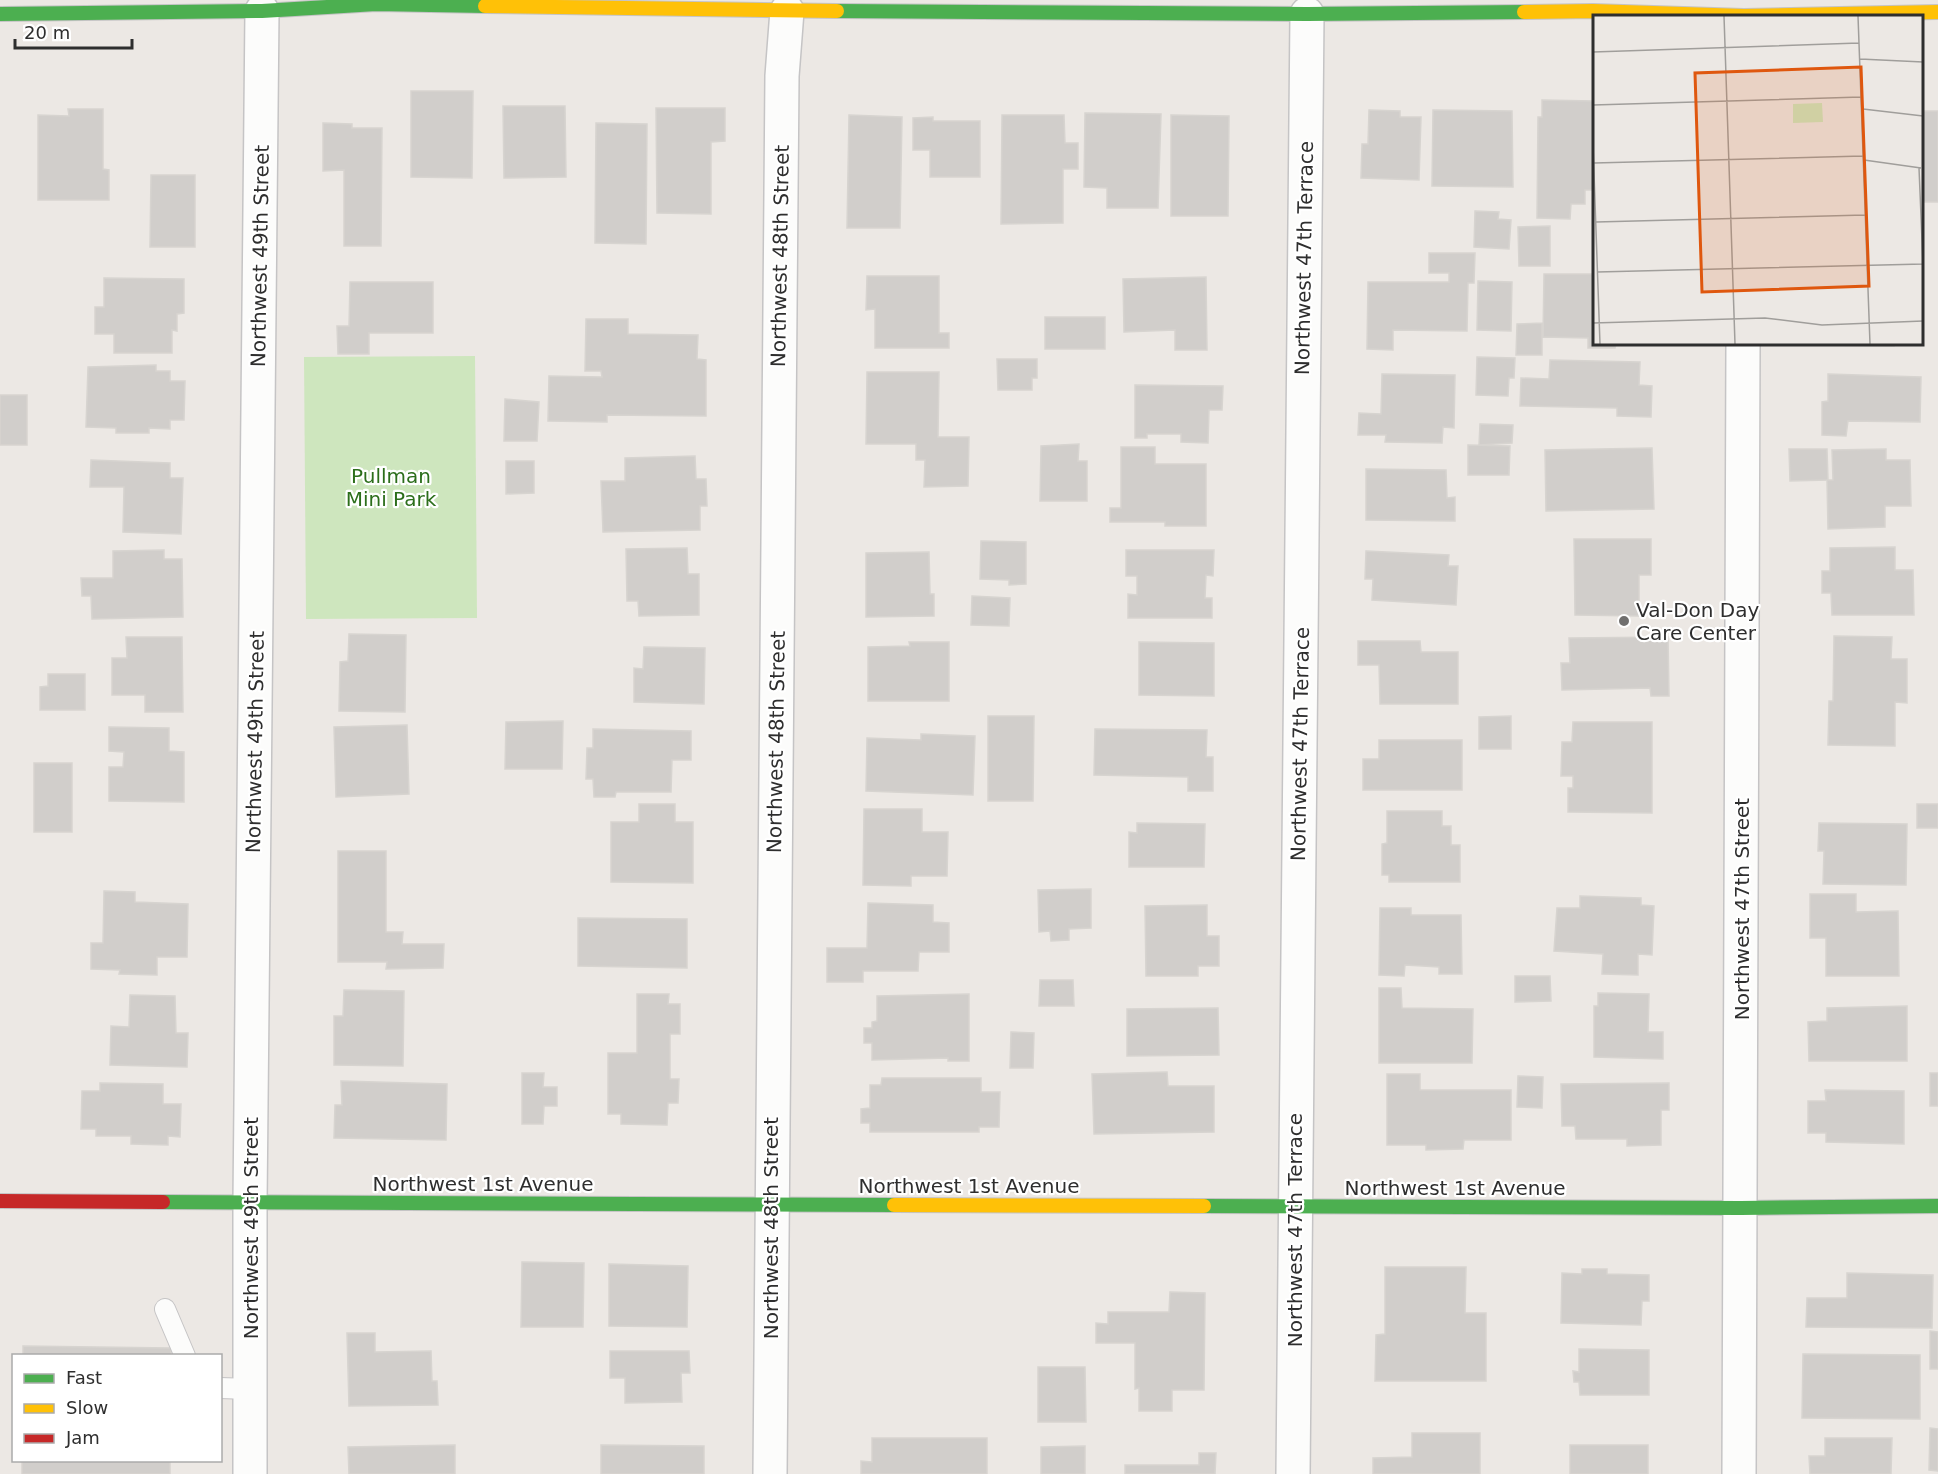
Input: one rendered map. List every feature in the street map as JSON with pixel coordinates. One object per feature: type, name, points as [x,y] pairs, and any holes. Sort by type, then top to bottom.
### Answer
[{"type":"main road","points":[[0,14],[262,11],[376,2],[787,11],[824,5],[1306,14],[1593,11],[1938,12]]},
{"type":"main road","name":"Northwest 1st Avenue","points":[[0,1201],[1295,1207],[1938,1206]]},
{"type":"street","name":"Northwest 49th Street","points":[[250,1474],[235,1388],[250,1203],[262,11]]},
{"type":"street","name":"Northwest 48th Street","points":[[770,1474],[782,76],[787,11]]},
{"type":"street","name":"Northwest 47th Terrace","points":[[1293,1474],[1306,14]]},
{"type":"street","name":"Northwest 47th Street","points":[[1739,1474],[1743,345]]},
{"type":"lane","points":[[165,1309],[184,1354]]},
{"type":"green space","name":"Pullman Mini Park","points":[[475,356],[477,618],[306,619],[304,357]]},
{"type":"building","points":[[411,91],[473,91],[472,178],[411,177]]},
{"type":"building","points":[[1542,100],[1593,101],[1593,190],[1585,190],[1585,204],[1571,204],[1570,219],[1537,218],[1538,117],[1542,117]]},
{"type":"building","points":[[503,106],[565,106],[566,177],[504,178]]},
{"type":"building","points":[[656,108],[725,108],[725,141],[711,142],[711,214],[657,213]]},
{"type":"building","points":[[68,109],[103,109],[103,169],[109,170],[109,200],[38,200],[38,115],[69,116]]},
{"type":"building","points":[[1369,110],[1400,111],[1400,117],[1421,117],[1419,180],[1361,178],[1362,144],[1368,144]]},
{"type":"building","points":[[1433,110],[1512,111],[1513,187],[1432,186]]},
{"type":"building","points":[[1923,111],[1938,111],[1938,202],[1923,202]]},
{"type":"building","points":[[1085,113],[1161,114],[1158,208],[1107,208],[1107,188],[1084,187]]},
{"type":"building","points":[[849,115],[902,117],[900,228],[847,228]]},
{"type":"building","points":[[1002,115],[1064,115],[1065,143],[1078,143],[1078,169],[1063,169],[1063,223],[1001,224]]},
{"type":"building","points":[[1171,115],[1229,116],[1228,216],[1171,216]]},
{"type":"building","points":[[933,117],[933,121],[980,121],[980,177],[930,177],[930,150],[913,150],[913,118]]},
{"type":"building","points":[[323,123],[352,124],[352,128],[382,128],[381,246],[344,246],[344,170],[323,171]]},
{"type":"building","points":[[596,123],[647,124],[646,244],[595,243]]},
{"type":"building","points":[[151,175],[195,175],[195,247],[150,247]]},
{"type":"building","points":[[1475,211],[1499,212],[1498,219],[1511,220],[1509,249],[1474,247]]},
{"type":"building","points":[[1550,226],[1550,266],[1519,266],[1518,227]]},
{"type":"building","points":[[1429,253],[1475,253],[1474,283],[1468,283],[1467,331],[1393,330],[1393,350],[1367,349],[1368,282],[1449,282],[1449,273],[1429,273]]},
{"type":"building","points":[[1544,274],[1593,274],[1593,345],[1616,345],[1615,348],[1588,348],[1588,338],[1543,337]]},
{"type":"building","points":[[867,276],[939,276],[939,333],[949,333],[949,348],[875,348],[875,309],[866,310]]},
{"type":"building","points":[[1206,277],[1207,350],[1175,350],[1175,330],[1124,332],[1123,279]]},
{"type":"building","points":[[104,278],[184,279],[184,313],[177,314],[177,331],[172,330],[172,353],[114,353],[114,334],[95,334],[95,307],[104,307]]},
{"type":"building","points":[[1478,281],[1512,282],[1511,331],[1477,330]]},
{"type":"building","points":[[350,282],[433,282],[433,333],[369,333],[369,354],[338,354],[337,326],[349,326]]},
{"type":"building","points":[[1045,317],[1105,317],[1105,349],[1045,349]]},
{"type":"building","points":[[586,319],[628,319],[628,334],[698,335],[697,359],[706,360],[706,416],[607,415],[607,422],[548,421],[549,376],[602,377],[601,371],[585,371]]},
{"type":"building","points":[[1542,323],[1542,355],[1516,355],[1517,324]]},
{"type":"building","points":[[1826,345],[1894,345],[1894,346]]},
{"type":"building","points":[[1477,357],[1515,358],[1514,378],[1509,378],[1508,396],[1476,395]]},
{"type":"building","points":[[997,359],[1037,359],[1037,378],[1032,378],[1032,390],[998,390]]},
{"type":"building","points":[[1550,360],[1640,362],[1639,385],[1652,386],[1651,417],[1617,416],[1617,408],[1520,406],[1521,378],[1549,379]]},
{"type":"building","points":[[156,365],[156,371],[170,371],[170,381],[185,381],[184,420],[170,420],[170,429],[149,428],[149,433],[116,433],[116,428],[86,427],[88,367]]},
{"type":"building","points":[[867,372],[939,372],[938,437],[969,437],[968,486],[924,487],[925,460],[916,460],[916,444],[866,444]]},
{"type":"building","points":[[1382,374],[1455,375],[1454,428],[1443,427],[1442,443],[1385,442],[1386,435],[1358,435],[1359,413],[1381,414]]},
{"type":"building","points":[[1828,374],[1921,377],[1920,422],[1848,421],[1846,436],[1822,435],[1822,402],[1828,401]]},
{"type":"building","points":[[1135,385],[1223,386],[1222,410],[1209,410],[1208,443],[1181,442],[1181,434],[1147,434],[1147,438],[1135,438]]},
{"type":"building","points":[[0,395],[27,395],[27,445],[0,445]]},
{"type":"building","points":[[505,399],[539,402],[537,441],[504,441]]},
{"type":"building","points":[[1480,424],[1513,425],[1512,443],[1479,445]]},
{"type":"building","points":[[1079,444],[1078,461],[1087,461],[1087,501],[1040,501],[1041,446]]},
{"type":"building","points":[[1468,445],[1510,446],[1509,475],[1468,475]]},
{"type":"building","points":[[1121,447],[1155,447],[1155,464],[1206,464],[1206,526],[1165,526],[1165,522],[1110,522],[1110,508],[1121,508]]},
{"type":"building","points":[[1652,448],[1654,509],[1546,511],[1545,450]]},
{"type":"building","points":[[1789,449],[1827,449],[1828,480],[1790,481]]},
{"type":"building","points":[[1886,449],[1886,460],[1910,460],[1911,506],[1885,506],[1885,527],[1828,529],[1827,480],[1833,480],[1832,450]]},
{"type":"building","points":[[695,456],[696,479],[706,479],[707,506],[700,506],[700,530],[603,532],[601,481],[625,481],[625,458]]},
{"type":"building","points":[[91,460],[170,463],[170,478],[183,478],[181,534],[123,532],[124,487],[90,487]]},
{"type":"building","points":[[506,461],[534,461],[534,493],[506,494]]},
{"type":"building","points":[[1366,469],[1446,470],[1447,498],[1455,497],[1455,521],[1366,520]]},
{"type":"building","points":[[1574,539],[1651,539],[1651,575],[1639,575],[1639,616],[1575,615]]},
{"type":"building","points":[[981,541],[1026,542],[1026,584],[1009,585],[1009,580],[980,579]]},
{"type":"building","points":[[1895,547],[1895,570],[1913,570],[1914,615],[1832,615],[1831,593],[1822,593],[1822,571],[1830,571],[1830,548]]},
{"type":"building","points":[[687,548],[688,574],[699,574],[699,615],[639,616],[638,601],[627,601],[626,549]]},
{"type":"building","points":[[164,550],[164,559],[182,559],[183,617],[92,619],[91,596],[82,596],[81,578],[113,578],[113,551]]},
{"type":"building","points":[[1126,550],[1214,550],[1213,576],[1206,575],[1205,598],[1212,598],[1212,618],[1128,618],[1128,594],[1137,595],[1137,576],[1126,576]]},
{"type":"building","points":[[1366,551],[1449,555],[1448,566],[1458,566],[1456,605],[1372,600],[1373,579],[1365,579]]},
{"type":"building","points":[[929,552],[930,594],[934,594],[934,616],[866,617],[866,553]]},
{"type":"building","points":[[972,596],[1010,598],[1009,626],[971,625]]},
{"type":"building","points":[[349,634],[406,635],[405,712],[339,711],[340,662],[348,661]]},
{"type":"building","points":[[1834,636],[1892,637],[1891,659],[1907,659],[1907,703],[1895,702],[1895,746],[1828,745],[1829,701],[1833,701]]},
{"type":"building","points":[[126,637],[182,637],[183,712],[145,712],[145,695],[112,695],[112,658],[127,658]]},
{"type":"building","points":[[1668,637],[1669,696],[1651,696],[1650,688],[1562,690],[1561,663],[1570,663],[1569,638]]},
{"type":"building","points":[[1358,641],[1420,641],[1421,652],[1458,652],[1458,704],[1380,704],[1379,665],[1358,665]]},
{"type":"building","points":[[909,642],[949,642],[949,701],[868,701],[868,647],[910,646]]},
{"type":"building","points":[[1139,642],[1214,643],[1214,696],[1139,695]]},
{"type":"building","points":[[644,647],[705,648],[704,704],[634,702],[634,668],[643,669]]},
{"type":"building","points":[[48,674],[85,674],[85,710],[40,710],[40,687],[48,686]]},
{"type":"building","points":[[988,716],[1034,716],[1033,801],[988,801]]},
{"type":"building","points":[[1511,716],[1511,749],[1479,749],[1479,717]]},
{"type":"building","points":[[563,721],[562,769],[505,769],[506,722]]},
{"type":"building","points":[[1573,722],[1652,722],[1652,813],[1568,812],[1568,788],[1573,788],[1573,776],[1561,776],[1562,742],[1572,742]]},
{"type":"building","points":[[407,725],[409,794],[336,797],[334,727]]},
{"type":"building","points":[[109,727],[169,728],[169,751],[184,752],[184,802],[109,801],[109,767],[123,767],[124,752],[109,751]]},
{"type":"building","points":[[593,729],[691,731],[691,760],[672,760],[671,792],[616,792],[615,797],[594,797],[593,779],[586,779],[587,748],[593,748]]},
{"type":"building","points":[[1095,729],[1207,730],[1206,757],[1213,757],[1213,791],[1188,791],[1188,777],[1094,775]]},
{"type":"building","points":[[921,734],[975,736],[973,795],[866,791],[867,738],[921,740]]},
{"type":"building","points":[[1379,740],[1462,740],[1462,790],[1363,790],[1363,759],[1379,759]]},
{"type":"building","points":[[34,763],[72,763],[72,832],[34,832]]},
{"type":"building","points":[[639,804],[675,804],[675,822],[693,822],[693,883],[611,882],[611,822],[639,822]]},
{"type":"building","points":[[1917,804],[1938,804],[1938,828],[1917,828]]},
{"type":"building","points":[[864,809],[922,809],[922,832],[948,832],[947,876],[911,876],[911,886],[863,885]]},
{"type":"building","points":[[1387,811],[1442,811],[1442,826],[1451,826],[1451,845],[1460,845],[1460,882],[1389,882],[1389,875],[1382,875],[1382,844],[1387,843]]},
{"type":"building","points":[[1137,823],[1205,824],[1204,867],[1129,867],[1129,832],[1137,833]]},
{"type":"building","points":[[1819,823],[1907,824],[1906,885],[1823,884],[1824,851],[1818,851]]},
{"type":"building","points":[[338,851],[386,851],[386,932],[403,932],[402,944],[444,944],[443,968],[386,969],[387,962],[338,962]]},
{"type":"building","points":[[1091,889],[1091,928],[1069,929],[1069,940],[1051,941],[1050,931],[1039,932],[1038,890]]},
{"type":"building","points":[[104,891],[135,892],[135,902],[188,904],[187,957],[157,957],[157,975],[119,974],[120,970],[91,969],[91,943],[103,943]]},
{"type":"building","points":[[1810,894],[1856,894],[1856,912],[1898,911],[1899,976],[1826,976],[1826,938],[1810,938]]},
{"type":"building","points":[[1580,896],[1641,898],[1641,905],[1654,906],[1652,955],[1638,954],[1638,975],[1602,974],[1603,954],[1554,951],[1557,908],[1580,908]]},
{"type":"building","points":[[868,903],[933,905],[933,922],[949,923],[949,952],[919,952],[918,971],[863,971],[863,982],[827,982],[827,948],[867,948]]},
{"type":"building","points":[[1207,905],[1207,936],[1219,936],[1219,966],[1198,966],[1198,976],[1146,976],[1145,906]]},
{"type":"building","points":[[1380,908],[1411,908],[1411,915],[1461,915],[1462,974],[1439,974],[1439,967],[1405,965],[1404,976],[1379,975]]},
{"type":"building","points":[[578,918],[687,919],[687,968],[578,966]]},
{"type":"building","points":[[1515,976],[1550,976],[1551,1001],[1515,1002]]},
{"type":"building","points":[[1040,980],[1073,980],[1074,1006],[1039,1006]]},
{"type":"building","points":[[1379,988],[1401,988],[1402,1008],[1473,1009],[1472,1063],[1379,1063]]},
{"type":"building","points":[[344,990],[404,991],[403,1066],[334,1065],[334,1016],[343,1016]]},
{"type":"building","points":[[1598,993],[1649,994],[1648,1032],[1663,1032],[1663,1059],[1594,1057],[1594,1006],[1598,1006]]},
{"type":"building","points":[[637,994],[669,994],[668,1004],[680,1004],[680,1034],[670,1034],[670,1079],[679,1079],[678,1103],[668,1103],[667,1125],[621,1124],[621,1114],[608,1114],[608,1053],[637,1053]]},
{"type":"building","points":[[969,994],[969,1061],[948,1061],[948,1058],[872,1060],[872,1043],[864,1043],[864,1028],[872,1028],[872,1022],[877,1021],[877,996]]},
{"type":"building","points":[[130,995],[175,996],[176,1033],[188,1033],[187,1067],[110,1065],[111,1026],[129,1027]]},
{"type":"building","points":[[1907,1006],[1907,1061],[1809,1061],[1808,1022],[1827,1021],[1827,1008]]},
{"type":"building","points":[[1218,1008],[1219,1055],[1127,1056],[1127,1009]]},
{"type":"building","points":[[1011,1032],[1034,1033],[1033,1068],[1010,1068]]},
{"type":"building","points":[[1167,1072],[1168,1086],[1214,1086],[1214,1132],[1094,1134],[1092,1074]]},
{"type":"building","points":[[522,1073],[544,1073],[543,1087],[557,1087],[557,1106],[544,1106],[543,1124],[522,1124]]},
{"type":"building","points":[[1930,1073],[1938,1073],[1938,1106],[1930,1106]]},
{"type":"building","points":[[1387,1074],[1420,1074],[1420,1090],[1511,1090],[1511,1140],[1464,1140],[1463,1149],[1426,1150],[1426,1145],[1387,1145]]},
{"type":"building","points":[[1518,1076],[1543,1077],[1542,1108],[1517,1107]]},
{"type":"building","points":[[882,1078],[981,1078],[981,1092],[1000,1092],[999,1127],[979,1127],[979,1132],[870,1132],[870,1123],[861,1123],[861,1109],[870,1108],[870,1085],[881,1085]]},
{"type":"building","points":[[341,1081],[447,1084],[446,1140],[334,1138],[335,1105],[342,1105]]},
{"type":"building","points":[[100,1083],[163,1084],[163,1104],[181,1104],[180,1137],[168,1136],[168,1145],[131,1144],[131,1136],[96,1136],[96,1129],[81,1129],[82,1091],[100,1091]]},
{"type":"building","points":[[1669,1083],[1669,1110],[1661,1110],[1661,1145],[1627,1146],[1627,1139],[1576,1139],[1575,1126],[1562,1126],[1561,1084]]},
{"type":"building","points":[[1825,1090],[1904,1091],[1904,1144],[1826,1142],[1826,1133],[1808,1133],[1808,1101],[1826,1101]]},
{"type":"building","points":[[522,1262],[584,1263],[583,1327],[521,1327]]},
{"type":"building","points":[[609,1264],[688,1266],[687,1327],[609,1326]]},
{"type":"building","points":[[1385,1267],[1466,1267],[1465,1313],[1486,1313],[1486,1381],[1375,1381],[1376,1335],[1385,1334]]},
{"type":"building","points":[[1582,1269],[1607,1269],[1607,1274],[1649,1275],[1649,1301],[1642,1301],[1641,1325],[1561,1323],[1562,1273],[1582,1274]]},
{"type":"building","points":[[1847,1273],[1933,1275],[1932,1328],[1806,1327],[1807,1298],[1847,1298]]},
{"type":"building","points":[[1170,1292],[1205,1293],[1204,1390],[1172,1390],[1172,1411],[1139,1411],[1139,1388],[1135,1389],[1135,1343],[1096,1343],[1096,1323],[1108,1324],[1108,1312],[1169,1312]]},
{"type":"building","points":[[1930,1331],[1938,1332],[1938,1369],[1930,1369]]},
{"type":"building","points":[[347,1333],[375,1333],[375,1352],[431,1351],[432,1381],[437,1381],[438,1405],[349,1406]]},
{"type":"building","points":[[23,1346],[171,1348],[171,1354],[23,1354]]},
{"type":"building","points":[[1579,1349],[1649,1350],[1649,1395],[1580,1395],[1579,1382],[1574,1382],[1573,1371],[1579,1372]]},
{"type":"building","points":[[610,1351],[689,1351],[690,1373],[681,1373],[682,1402],[625,1403],[625,1378],[610,1378]]},
{"type":"building","points":[[1803,1354],[1920,1355],[1920,1419],[1802,1418]]},
{"type":"building","points":[[1038,1367],[1085,1367],[1086,1422],[1038,1422]]},
{"type":"building","points":[[1930,1428],[1938,1429],[1938,1471],[1929,1470]]},
{"type":"building","points":[[1412,1433],[1480,1433],[1480,1474],[1373,1474],[1373,1458],[1412,1457]]},
{"type":"building","points":[[872,1438],[987,1438],[987,1474],[861,1474],[861,1461],[872,1462]]},
{"type":"building","points":[[1825,1438],[1892,1438],[1891,1474],[1810,1474],[1809,1456],[1825,1456]]},
{"type":"building","points":[[455,1445],[455,1474],[349,1474],[348,1447]]},
{"type":"building","points":[[601,1445],[704,1446],[704,1474],[601,1474]]},
{"type":"building","points":[[1570,1445],[1648,1445],[1648,1474],[1570,1474]]},
{"type":"building","points":[[1085,1446],[1085,1474],[1041,1474],[1041,1447]]},
{"type":"building","points":[[1199,1453],[1216,1453],[1215,1474],[1125,1474],[1125,1465],[1199,1465]]},
{"type":"building","points":[[22,1462],[170,1462],[170,1474],[22,1474]]},
{"type":"traffic: fast","points":[[0,14],[262,11],[376,4],[485,6]]},
{"type":"traffic: fast","points":[[837,11],[1307,14],[1524,12]]},
{"type":"traffic: fast","points":[[163,1202],[894,1205]]},
{"type":"traffic: fast","points":[[1204,1206],[1741,1208],[1938,1206]]},
{"type":"traffic: slow","points":[[485,6],[837,11]]},
{"type":"traffic: slow","points":[[1524,12],[1593,11],[1714,15]]},
{"type":"traffic: slow","points":[[1792,15],[1938,12]]},
{"type":"traffic: slow","points":[[894,1205],[1204,1206]]},
{"type":"traffic: jam","points":[[0,1201],[163,1202]]},
{"type":"place","name":"Val-Don Day Care Center","points":[[1624,621]]}]
